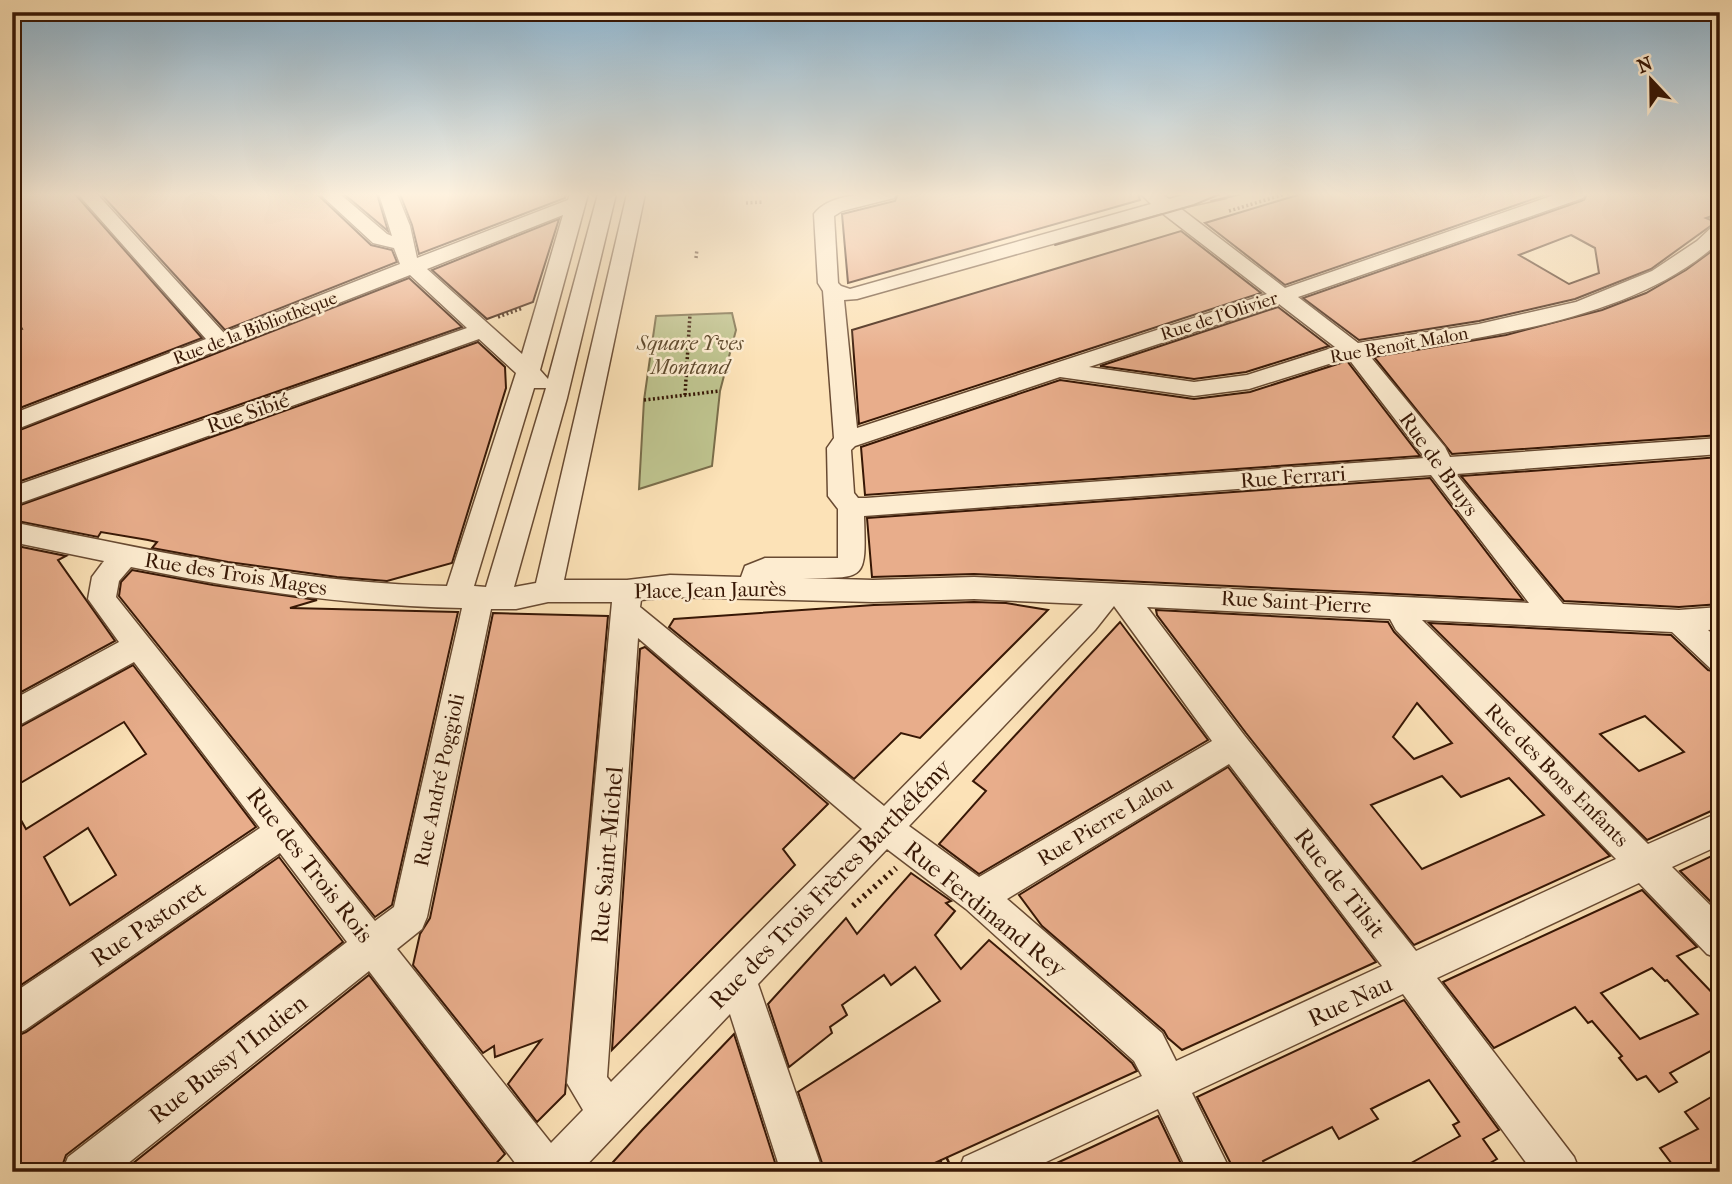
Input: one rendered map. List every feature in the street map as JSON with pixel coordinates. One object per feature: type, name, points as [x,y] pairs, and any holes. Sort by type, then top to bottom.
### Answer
[{"type":"street","points":[[137,249],[219,341]]},
{"type":"street","points":[[405,249],[406,258],[412,266],[489,324],[527,370],[555,398],[582,437]]},
{"type":"street","name":"Rue de la Bibliothèque","points":[[12,423],[453,249]]},
{"type":"street","points":[[474,597],[505,450],[563,249]]},
{"type":"street","points":[[474,597],[540,449],[593,249]]},
{"type":"street","points":[[548,591],[624,249]]},
{"type":"street","points":[[826,249],[828,283],[842,293]]},
{"type":"street","points":[[842,293],[991,249]]},
{"type":"street","name":"Rue de Bruys","points":[[1223,249],[1353,350],[1436,453],[1444,476],[1554,614]]},
{"type":"street","name":"Rue de l'Olivier","points":[[853,438],[1416,249]]},
{"type":"street","name":"Rue Benoît Malon","points":[[1058,370],[1194,388],[1249,382],[1353,350],[1479,331],[1583,307],[1658,275],[1697,249]]},
{"type":"street","points":[[754,588],[755,573],[765,568],[846,568],[852,562],[859,507],[841,496],[839,448],[853,438],[842,293]]},
{"type":"street","name":"Rue Sibié","points":[[12,497],[489,324]]},
{"type":"street","points":[[505,450],[540,449],[582,437]]},
{"type":"street","name":"Rue Ferrari","points":[[859,507],[1720,446]]},
{"type":"street","name":"Rue des Trois Mages","points":[[12,532],[125,556],[360,593],[474,597]]},
{"type":"street","name":"Rue des Trois Rois","points":[[125,556],[106,577],[102,599],[550,1172]]},
{"type":"street","name":"Place Jean Jaurès","points":[[474,597],[516,598],[548,591],[627,601],[670,586],[873,591]]},
{"type":"street","name":"Rue Saint-Pierre","points":[[873,591],[974,588],[1679,621],[1720,618]]},
{"type":"street","name":"Rue de Tilsit","points":[[1114,594],[1411,972],[1559,1172]]},
{"type":"street","name":"Rue des Trois Frères Barthélémy","points":[[550,1172],[1114,594]]},
{"type":"street","name":"Rue André Poggioli","points":[[373,946],[409,918],[474,597]]},
{"type":"street","name":"Rue Ferdinand Rey","points":[[627,601],[884,827],[978,897],[1148,1047],[1210,1172]]},
{"type":"street","name":"Rue Saint-Michel","points":[[609,1113],[587,1083],[627,601]]},
{"type":"street","name":"Rue des Bons Enfants","points":[[1398,607],[1406,622],[1720,941]]},
{"type":"street","points":[[1679,621],[1720,659]]},
{"type":"street","points":[[12,716],[139,645]]},
{"type":"street","name":"Rue Pierre Lalou","points":[[978,897],[1233,745]]},
{"type":"street","name":"Rue Nau","points":[[979,1172],[1720,828]]},
{"type":"street","name":"Rue Pastoret","points":[[12,1017],[284,831]]},
{"type":"street","name":"Rue Bussy l'Indien","points":[[83,1172],[373,946]]},
{"type":"street","points":[[738,980],[802,1172]]},
{"type":"path","points":[[696,258],[697,249]]},
{"type":"path","points":[[489,324],[527,307]]},
{"type":"path","points":[[685,395],[690,314]]},
{"type":"path","points":[[644,400],[720,391]]},
{"type":"path","points":[[843,915],[914,849]]},
{"type":"green space","name":"Square Yves Montand","points":[[732,313],[736,330],[720,391],[712,466],[639,489],[644,400],[656,316]]},
{"type":"building","points":[[12,249],[124,249],[202,338],[12,411],[12,332],[22,329],[12,311]]},
{"type":"building","points":[[151,249],[392,250],[397,262],[225,330]]},
{"type":"building","points":[[418,249],[431,249],[419,254]]},
{"type":"building","points":[[484,249],[550,249],[533,302],[487,319],[432,270]]},
{"type":"building","points":[[845,249],[967,249],[848,283]]},
{"type":"building","points":[[1120,249],[1205,249],[1261,293],[859,424],[852,330]]},
{"type":"building","points":[[1239,249],[1388,249],[1285,285]]},
{"type":"building","points":[[1443,249],[1534,249],[1519,255],[1569,284],[1599,273],[1595,249],[1678,249],[1651,269],[1575,299],[1479,321],[1359,340],[1303,298]]},
{"type":"building","points":[[1714,249],[1720,249],[1720,435],[1452,454],[1374,357],[1506,335],[1602,310],[1646,293],[1686,270]]},
{"type":"building","points":[[409,278],[462,327],[12,484],[12,433]]},
{"type":"building","points":[[1278,307],[1329,346],[1246,372],[1194,379],[1100,366]]},
{"type":"building","points":[[478,342],[505,367],[506,388],[452,563],[387,581],[337,577],[228,562],[152,548],[157,542],[148,540],[101,532],[98,537],[12,520],[12,508]]},
{"type":"building","points":[[1347,361],[1420,456],[865,495],[861,447],[1060,380],[1194,399],[1250,392]]},
{"type":"building","points":[[1720,457],[1720,604],[1679,607],[1564,601],[1461,476]]},
{"type":"building","points":[[1430,478],[1523,600],[974,574],[872,577],[867,518]]},
{"type":"building","points":[[12,545],[66,556],[58,560],[115,641],[12,697]]},
{"type":"building","points":[[132,570],[317,600],[290,608],[458,612],[392,905],[375,917],[119,596],[121,582]]},
{"type":"building","points":[[1006,603],[1048,610],[920,738],[901,733],[854,779],[669,627],[674,619],[874,605]]},
{"type":"building","points":[[1156,610],[1388,622],[1394,632],[1610,856],[1414,945],[1246,733],[1157,615]],"holes":[[[1417,703],[1452,743],[1414,759],[1393,737]],[[1442,776],[1461,797],[1509,778],[1544,815],[1422,869],[1371,805]]]},
{"type":"building","points":[[493,613],[608,616],[565,1094],[537,1122],[508,1084],[541,1040],[495,1057],[494,1046],[483,1053],[413,965],[420,934],[430,918]]},
{"type":"building","points":[[1120,622],[1208,740],[979,874],[939,844],[986,791],[973,781]]},
{"type":"building","points":[[1429,623],[1671,635],[1708,670],[1720,673],[1720,807],[1647,840]],"holes":[[[1645,716],[1684,752],[1639,771],[1600,734]]]},
{"type":"building","points":[[645,647],[828,804],[783,849],[795,865],[612,1050],[640,649]]},
{"type":"building","points":[[133,665],[256,827],[12,991],[12,804],[26,829],[146,754],[124,722],[12,788],[12,731]],"holes":[[[88,828],[116,875],[70,905],[44,857]]]},
{"type":"building","points":[[1228,767],[1376,962],[1182,1050],[1164,1031],[1042,926],[1019,895]]},
{"type":"building","points":[[1720,852],[1720,911],[1680,871]]},
{"type":"building","points":[[279,857],[343,942],[66,1155],[60,1172],[12,1172],[12,1038],[26,1032]]},
{"type":"building","points":[[911,873],[951,901],[946,903],[955,911],[935,935],[961,969],[989,940],[1103,1037],[1132,1063],[1137,1071],[915,1172],[825,1172],[798,1092],[940,1001],[915,967],[891,985],[884,975],[842,1005],[847,1015],[830,1027],[832,1033],[789,1067],[768,1004],[846,918],[857,934]]},
{"type":"building","points":[[1642,890],[1697,947],[1677,956],[1720,1001],[1720,1046],[1670,1073],[1677,1082],[1659,1092],[1646,1076],[1637,1080],[1619,1058],[1622,1056],[1592,1021],[1588,1023],[1575,1007],[1494,1048],[1443,982]],"holes":[[[1652,968],[1667,980],[1698,1014],[1640,1039],[1601,993]]]},
{"type":"building","points":[[369,975],[505,1154],[488,1172],[122,1172]]},
{"type":"building","points":[[1404,1000],[1499,1130],[1483,1139],[1497,1159],[1474,1172],[1395,1172],[1460,1136],[1453,1125],[1459,1122],[1429,1080],[1371,1109],[1378,1119],[1339,1139],[1332,1127],[1263,1161],[1268,1172],[1235,1172],[1197,1097]]},
{"type":"building","points":[[734,1034],[778,1172],[604,1172],[642,1130]]},
{"type":"building","points":[[1720,1092],[1720,1172],[1678,1172],[1660,1148],[1698,1129],[1685,1112]]},
{"type":"building","points":[[1158,1116],[1185,1172],[1037,1172],[1092,1147]]}]
